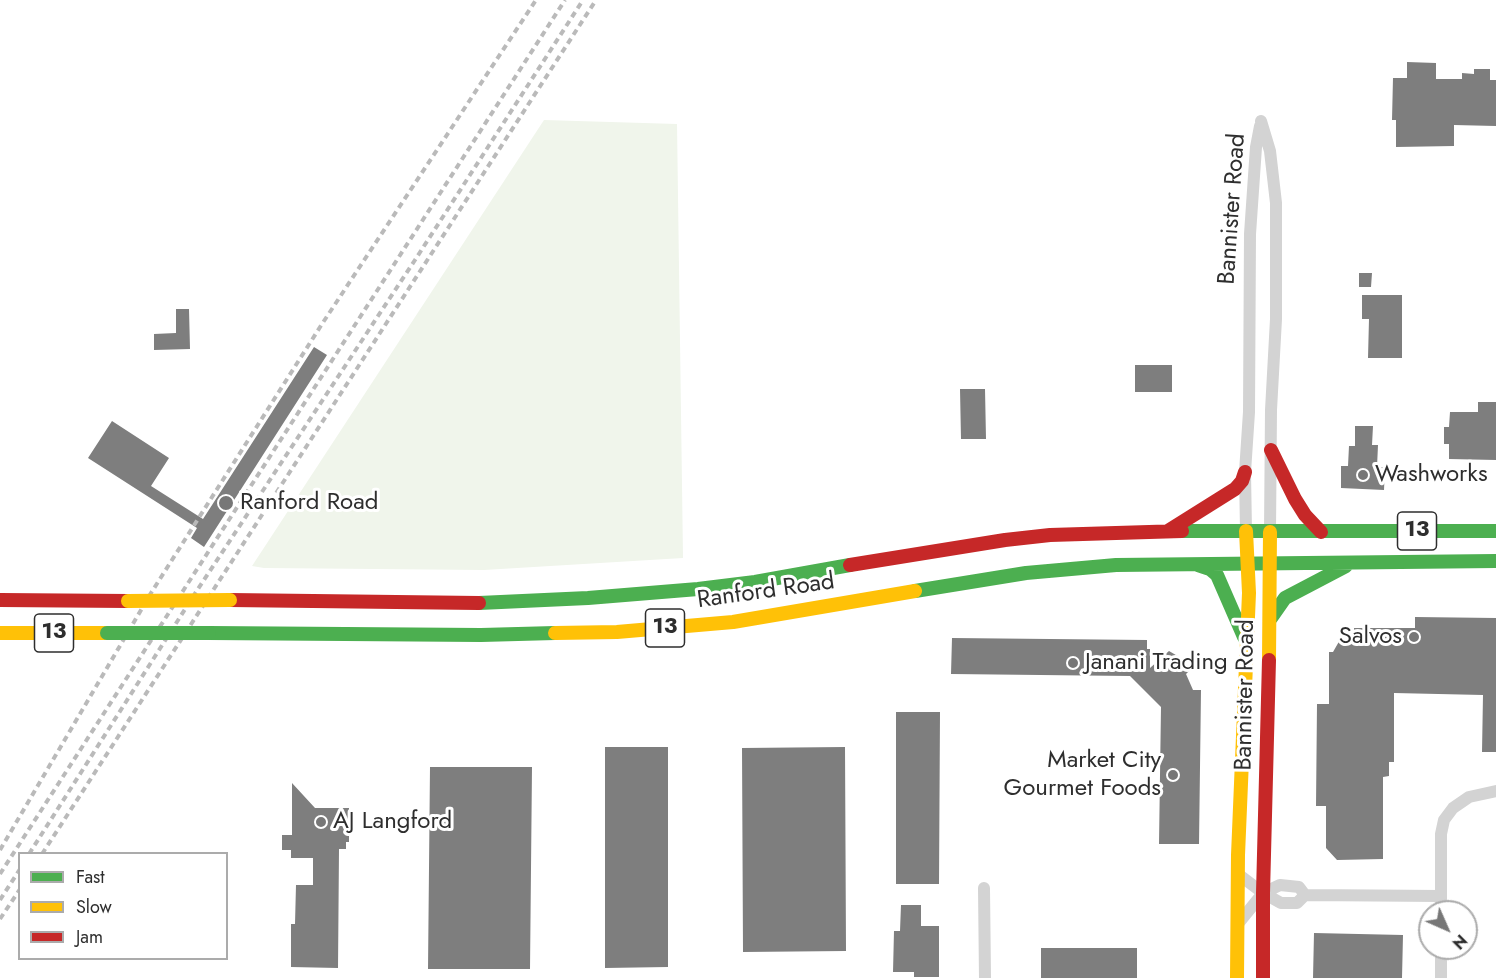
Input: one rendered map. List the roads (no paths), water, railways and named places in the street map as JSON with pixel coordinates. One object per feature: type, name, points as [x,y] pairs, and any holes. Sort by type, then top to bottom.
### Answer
[{"type":"main road","points":[[1271,450],[1295,499],[1320,532]]},
{"type":"main road","points":[[1168,531],[1235,489],[1242,481],[1245,472]]},
{"type":"main road","name":"13","points":[[1246,531],[1496,531]]},
{"type":"main road","name":"Bannister Road","points":[[1237,978],[1238,874],[1247,643],[1246,531]]},
{"type":"main road","name":"Ranford Road","points":[[0,600],[485,603],[588,598],[755,582],[1005,540],[1060,535],[1246,531]]},
{"type":"main road","name":"Bannister Road","points":[[1263,978],[1263,893],[1271,618],[1270,532]]},
{"type":"main road","name":"13","points":[[1248,564],[1496,561]]},
{"type":"main road","points":[[1191,563],[1210,569],[1217,575],[1247,643]]},
{"type":"main road","name":"Ranford Road","points":[[0,633],[481,635],[628,631],[733,622],[1026,573],[1116,565],[1248,564]]},
{"type":"main road","points":[[1271,618],[1285,598],[1350,564]]},
{"type":"street","name":"Bannister Road","points":[[1246,531],[1250,234],[1261,121],[1270,151],[1276,202],[1276,319],[1270,532]]},
{"type":"street","points":[[1442,900],[1441,834],[1444,820],[1453,808],[1469,797],[1496,791]]},
{"type":"street","points":[[1238,874],[1263,893]]},
{"type":"street","points":[[1237,925],[1263,893],[1280,885],[1299,887],[1305,895],[1442,896]]},
{"type":"street","points":[[984,888],[984,978]]},
{"type":"street","points":[[1441,978],[1442,960]]},
{"type":"railway","points":[[0,850],[151,593],[322,324],[536,0]]},
{"type":"railway","points":[[0,874],[565,0]]},
{"type":"railway","points":[[30,852],[196,592],[583,0]]},
{"type":"railway","points":[[43,852],[596,0]]},
{"type":"railway","points":[[0,900],[18,872]]},
{"type":"railway","points":[[0,919],[18,892]]},
{"type":"place","name":"Washworks","points":[[1363,475]]},
{"type":"place","name":"Ranford Road","points":[[226,503]]},
{"type":"place","name":"Salvos","points":[[1414,637]]},
{"type":"place","name":"Janani Trading","points":[[1073,663]]},
{"type":"place","name":"Market City Gourmet Foods","points":[[1173,775]]},
{"type":"place","name":"AJ Langford","points":[[321,822]]}]
